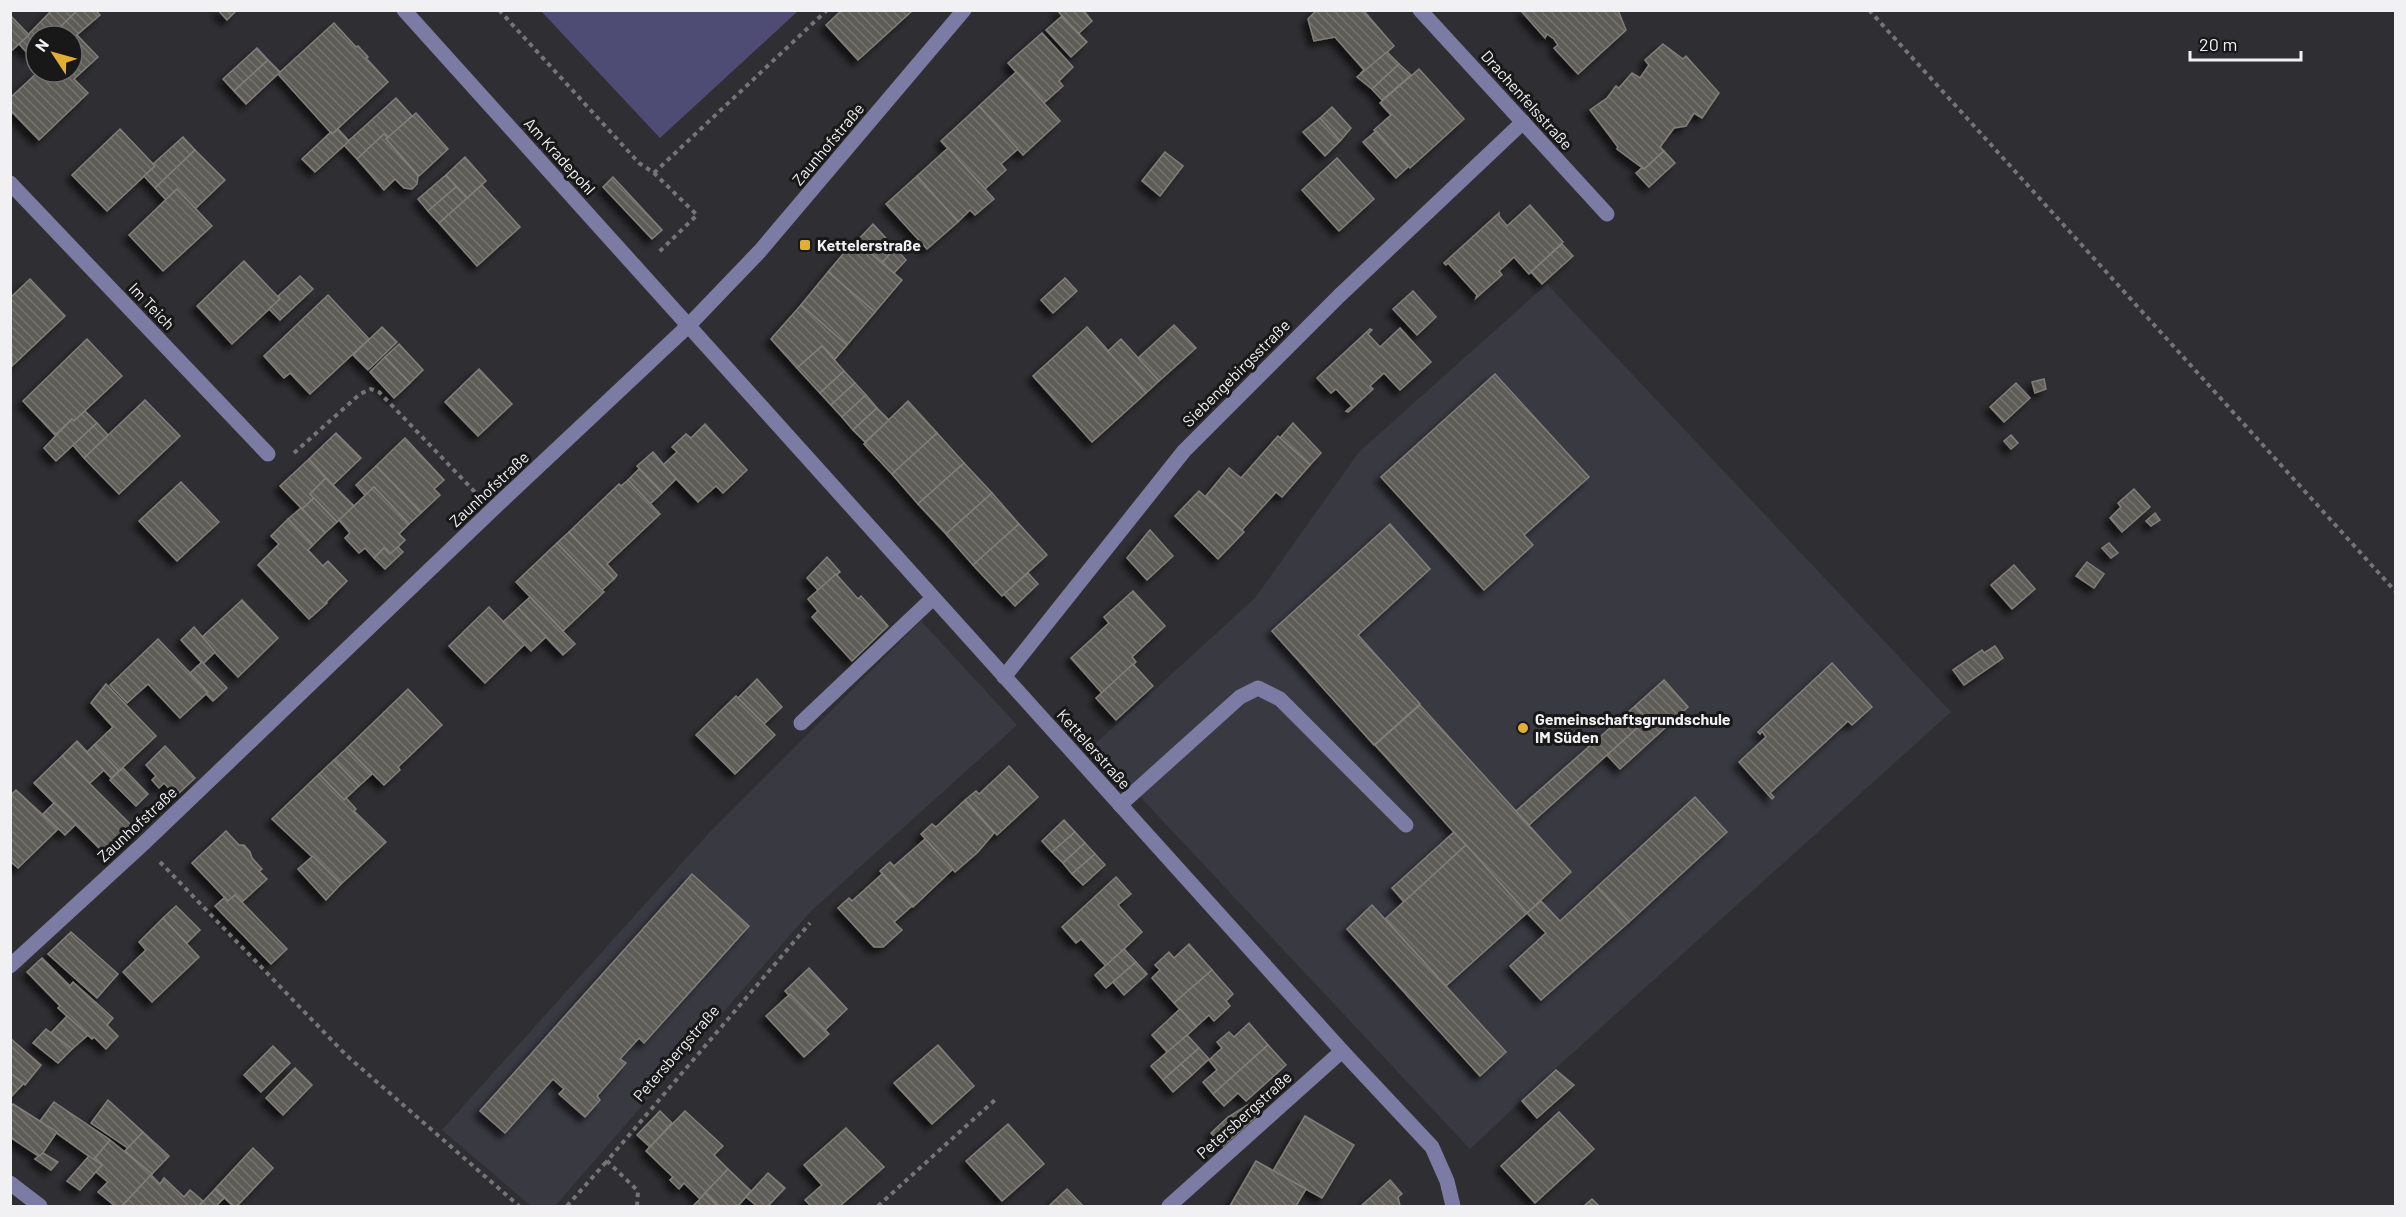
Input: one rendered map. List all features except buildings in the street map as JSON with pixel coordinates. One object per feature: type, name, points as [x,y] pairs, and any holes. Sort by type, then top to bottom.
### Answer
[{"type":"street","name":"Am Kradepohl","points":[[404,10],[688,326]]},
{"type":"street","name":"Zaunhofstraße","points":[[10,966],[143,844],[688,326],[760,251],[964,10]]},
{"type":"street","name":"Drachenfelsstraße","points":[[1420,10],[1606,214]]},
{"type":"street","name":"Siebengebirgsstraße","points":[[1004,677],[1184,451],[1339,296],[1523,122]]},
{"type":"street","name":"Im Teich","points":[[10,183],[268,454]]},
{"type":"street","name":"Kettelerstraße","points":[[688,326],[1342,1051],[1432,1147],[1453,1206]]},
{"type":"street","points":[[801,723],[933,598]]},
{"type":"street","points":[[1120,805],[1240,697],[1258,688],[1280,699],[1406,825]]},
{"type":"street","name":"Petersbergstraße","points":[[1169,1206],[1342,1051]]},
{"type":"street","points":[[10,1183],[40,1206]]},
{"type":"path","points":[[499,10],[639,163],[654,173],[697,215],[639,271]]},
{"type":"path","points":[[654,173],[827,10]]},
{"type":"path","points":[[1869,10],[2396,592]]},
{"type":"path","points":[[268,454],[286,459],[360,394],[371,389],[379,392],[492,510]]},
{"type":"path","points":[[143,844],[346,1055],[519,1206]]},
{"type":"path","name":"Petersbergstraße","points":[[567,1206],[810,923]]},
{"type":"path","points":[[878,1206],[997,1098]]},
{"type":"path","points":[[607,1161],[638,1191],[637,1206]]},
{"type":"shaded area","points":[[541,11],[798,11],[660,138]]},
{"type":"shaded area","name":"Gemeinschaftsgrundschule IM Süden","points":[[1547,284],[1951,712],[1557,1067],[1470,1149],[1094,745],[1255,598],[1359,452]]},
{"type":"shaded area","points":[[921,621],[1017,725],[810,912],[555,1206],[531,1206],[442,1130],[709,833]]},
{"type":"place","name":"Kettelerstraße","points":[[805,245]]},
{"type":"place","name":"Gemeinschaftsgrundschule IM Süden","points":[[1523,728]]}]
